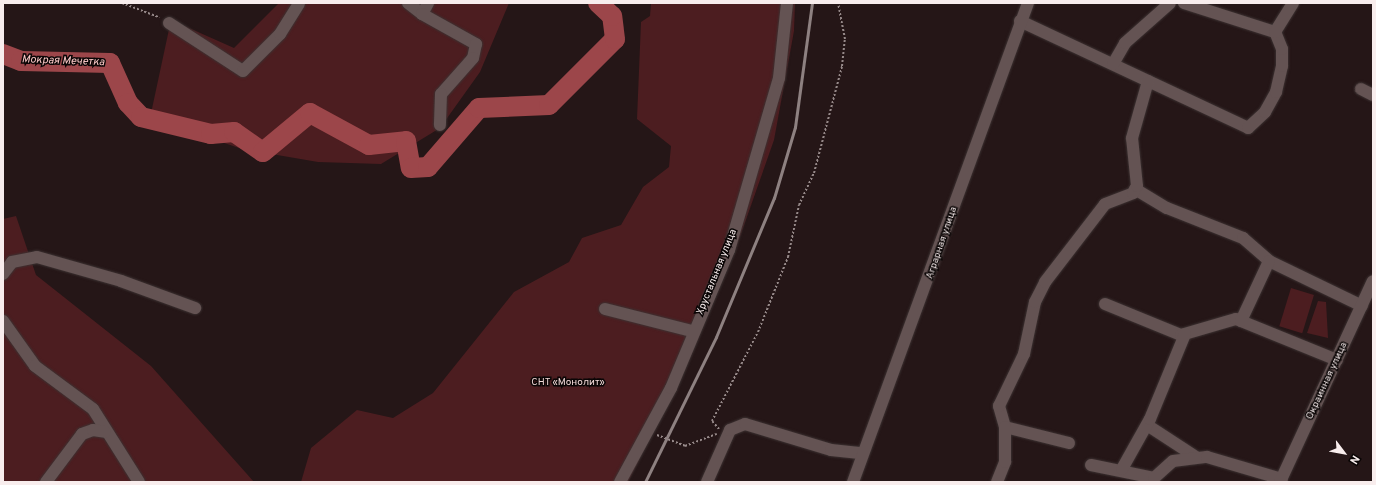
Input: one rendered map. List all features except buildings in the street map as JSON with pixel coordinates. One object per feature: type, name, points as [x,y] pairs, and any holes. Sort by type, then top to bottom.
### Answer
[{"type":"street","points":[[169,23],[243,71],[280,34],[299,3]]},
{"type":"street","points":[[408,3],[422,14],[476,44],[473,58],[441,94],[440,124]]},
{"type":"street","points":[[422,14],[428,3]]},
{"type":"street","name":"Хрустальная улица","points":[[620,482],[650,431],[692,331],[729,250],[764,138],[780,71],[787,3]]},
{"type":"street","name":"Аграрная улица","points":[[853,482],[862,453],[924,294],[1020,21],[1028,3]]},
{"type":"street","points":[[1113,64],[1125,43],[1170,3]]},
{"type":"street","points":[[1020,21],[1248,128],[1265,112],[1276,92],[1282,66],[1282,49],[1275,32],[1184,3]]},
{"type":"street","points":[[1275,32],[1294,3]]},
{"type":"street","points":[[1135,189],[1132,138],[1148,81]]},
{"type":"street","points":[[1361,89],[1373,95]]},
{"type":"street","points":[[1135,189],[1167,208],[1243,238],[1269,261],[1362,306]]},
{"type":"street","points":[[997,482],[1005,462],[1005,427],[1000,406],[1024,354],[1035,302],[1045,282],[1105,204],[1135,189]]},
{"type":"street","points":[[3,274],[12,262],[37,257],[121,281],[195,308]]},
{"type":"street","points":[[1241,321],[1269,261]]},
{"type":"street","name":"Окраинная улица","points":[[1281,481],[1373,281]]},
{"type":"street","points":[[1105,304],[1185,334],[1222,320],[1241,321],[1337,360]]},
{"type":"street","points":[[605,309],[692,331]]},
{"type":"street","points":[[3,321],[35,366],[93,409],[105,432],[139,482]]},
{"type":"street","points":[[1122,469],[1147,426],[1185,334]]},
{"type":"street","points":[[707,482],[730,430],[745,424],[831,450],[862,453]]},
{"type":"street","points":[[1147,426],[1196,457],[1281,481]]},
{"type":"street","points":[[1005,427],[1069,443]]},
{"type":"street","points":[[46,482],[82,434],[93,430],[105,432]]},
{"type":"street","points":[[1091,465],[1122,469],[1156,480],[1173,461],[1196,457]]},
{"type":"path","points":[[122,3],[169,23]]},
{"type":"path","points":[[726,437],[712,421],[758,332],[788,257],[799,205],[814,174],[842,66],[845,39],[838,3]]},
{"type":"path","points":[[650,431],[685,446],[713,432],[726,437]]},
{"type":"green space","points":[[279,3],[509,3],[480,72],[440,128],[381,164],[318,162],[242,149],[150,118],[171,20],[234,48]]},
{"type":"green space","name":"СНТ «Монолит»","points":[[651,3],[795,3],[794,31],[774,140],[736,248],[687,365],[628,482],[301,482],[311,448],[357,410],[393,418],[433,393],[514,292],[569,262],[582,238],[621,225],[643,187],[669,167],[671,146],[637,119],[641,22],[650,16]]},
{"type":"green space","points":[[16,216],[36,275],[151,366],[254,482],[3,482],[3,219]]},
{"type":"green space","points":[[1291,288],[1314,295],[1302,333],[1279,326]]},
{"type":"green space","points":[[1318,301],[1326,302],[1328,338],[1307,333]]},
{"type":"waterway","name":"Мокрая Мечетка","points":[[3,54],[21,61],[110,63],[128,103],[141,117],[211,134],[234,132],[263,152],[310,113],[369,145],[406,141],[411,168],[428,167],[479,108],[549,105],[615,39],[612,16],[598,3]]},
{"type":"railway","points":[[645,482],[716,337],[774,198],[795,127],[812,3]]}]
